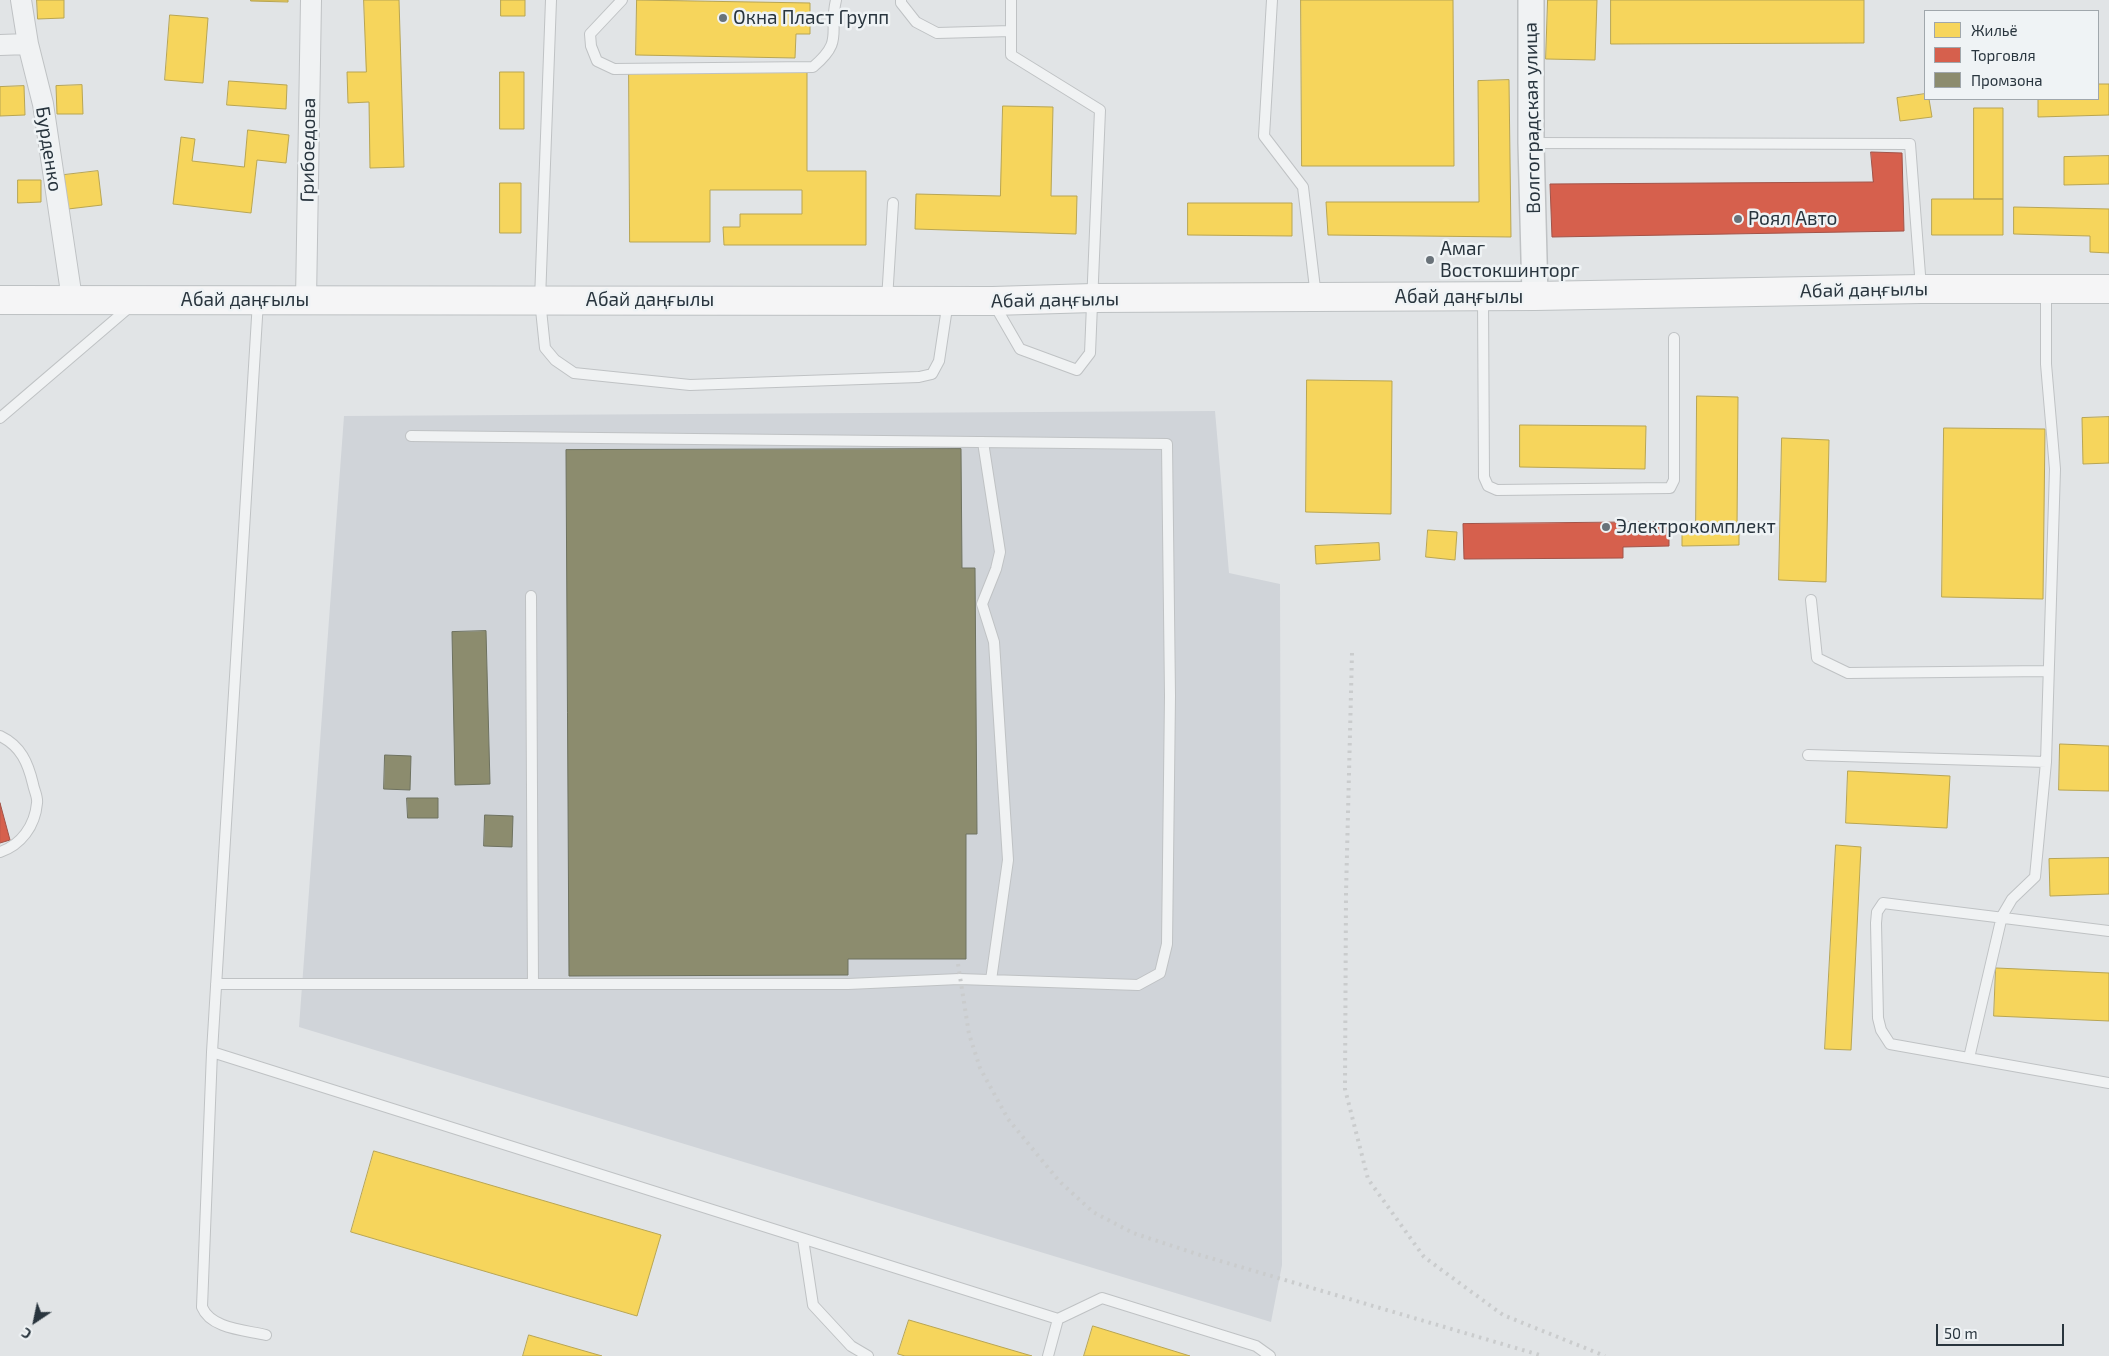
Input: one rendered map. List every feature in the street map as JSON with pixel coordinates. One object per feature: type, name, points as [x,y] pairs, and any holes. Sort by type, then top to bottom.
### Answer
[{"type":"main road","name":"Абай даңғылы","points":[[0,300],[992,301],[1093,298],[1535,296],[1921,289],[2109,290]]},
{"type":"street","name":"Бурденко","points":[[21,0],[28,44],[43,104],[72,299]]},
{"type":"street","name":"Грибоедова","points":[[306,300],[311,0]]},
{"type":"street","name":"Волгоградская улица","points":[[1531,0],[1530,143],[1535,296]]},
{"type":"street","points":[[0,45],[28,44]]},
{"type":"lane","points":[[551,0],[540,300],[545,348],[555,360],[574,373],[690,385],[919,377],[932,374],[939,361],[948,301]]},
{"type":"lane","points":[[622,0],[590,34],[591,46],[597,61],[614,69],[813,68],[827,56],[834,40],[836,0]]},
{"type":"lane","points":[[901,0],[901,3],[916,22],[937,33],[1011,31]]},
{"type":"lane","points":[[992,301],[1020,350],[1076,370],[1090,353],[1100,110],[1011,55],[1010,0]]},
{"type":"lane","points":[[1272,0],[1264,136],[1303,187],[1316,298]]},
{"type":"lane","points":[[1530,143],[1910,144],[1921,289]]},
{"type":"lane","points":[[887,301],[893,203]]},
{"type":"lane","points":[[1969,1058],[2002,916],[2012,899],[2035,877],[2046,762],[2055,469],[2046,364],[2046,290]]},
{"type":"lane","points":[[1483,296],[1484,476],[1488,486],[1497,490],[1670,488],[1674,480],[1674,338]]},
{"type":"lane","points":[[0,418],[137,300]]},
{"type":"lane","points":[[258,300],[212,1052],[202,1308],[206,1316],[216,1323],[266,1334]]},
{"type":"lane","points":[[216,984],[848,984],[991,980],[1138,985],[1160,973],[1168,944],[1170,696],[1167,444],[411,436]]},
{"type":"lane","points":[[983,442],[1000,552],[996,569],[982,604],[994,642],[1008,860],[991,980]]},
{"type":"lane","points":[[532,596],[533,984]]},
{"type":"lane","points":[[1811,600],[1817,658],[1848,673],[2048,671]]},
{"type":"lane","points":[[0,736],[13,742],[27,762],[38,802],[28,832],[13,847],[0,852]]},
{"type":"lane","points":[[1808,755],[2046,762]]},
{"type":"lane","points":[[2109,931],[2002,916],[1883,904],[1877,912],[1878,1018],[1881,1030],[1890,1044],[2109,1083]]},
{"type":"lane","points":[[212,1052],[1058,1319],[1102,1298],[1256,1346],[1270,1356]]},
{"type":"lane","points":[[803,1239],[813,1305],[851,1346],[868,1356]]},
{"type":"lane","points":[[1048,1356],[1058,1319]]},
{"type":"shaded area","points":[[1215,411],[1229,573],[1280,584],[1282,1265],[1271,1322],[299,1027],[344,416]]},
{"type":"building: Жильё","points":[[37,0],[64,0],[64,18],[38,19]]},
{"type":"building: Жильё","points":[[288,0],[288,2],[251,1]]},
{"type":"building: Жильё","points":[[364,0],[399,0],[404,167],[370,168],[369,102],[348,103],[347,72],[366,72]]},
{"type":"building: Жильё","points":[[501,0],[525,0],[525,16],[501,16]]},
{"type":"building: Жильё","name":"Окна Пласт Групп","points":[[637,0],[810,3],[810,34],[796,34],[795,58],[636,55]]},
{"type":"building: Жильё","points":[[1301,0],[1453,0],[1454,166],[1302,166]]},
{"type":"building: Жильё","points":[[1548,0],[1597,0],[1595,60],[1546,59]]},
{"type":"building: Жильё","points":[[1611,0],[1864,0],[1864,43],[1611,44]]},
{"type":"building: Жильё","points":[[170,15],[208,18],[203,83],[165,80]]},
{"type":"building: Жильё","points":[[500,72],[524,72],[524,129],[500,129]]},
{"type":"building: Жильё","points":[[629,72],[807,72],[807,171],[866,171],[866,245],[724,245],[723,227],[740,227],[740,214],[802,214],[802,190],[710,190],[710,242],[630,242]]},
{"type":"building: Жильё","points":[[1509,80],[1511,237],[1328,235],[1326,202],[1479,202],[1478,81]]},
{"type":"building: Жильё","points":[[229,81],[287,85],[286,109],[227,105]]},
{"type":"building: Жильё","points":[[2099,84],[2109,84],[2109,115],[2038,117],[2038,100],[2099,100]]},
{"type":"building: Жильё","points":[[82,85],[83,114],[57,114],[56,86]]},
{"type":"building: Жильё","points":[[24,86],[25,115],[0,116],[0,87]]},
{"type":"building: Жильё","points":[[1924,94],[1924,100],[1929,100],[1932,117],[1900,121],[1897,98]]},
{"type":"building: Жильё","points":[[1003,106],[1053,107],[1051,196],[1077,196],[1076,234],[915,229],[916,194],[1000,196]]},
{"type":"building: Жильё","points":[[1974,108],[2003,108],[2003,199],[1974,199]]},
{"type":"building: Жильё","points":[[248,130],[289,135],[286,163],[257,160],[251,213],[173,204],[181,137],[195,139],[192,161],[244,167]]},
{"type":"building: Жильё","points":[[2109,156],[2109,184],[2064,185],[2064,157]]},
{"type":"building: Жильё","points":[[98,171],[102,205],[68,209],[64,175]]},
{"type":"building: Жильё","points":[[18,180],[41,180],[41,202],[18,203]]},
{"type":"building: Жильё","points":[[500,183],[521,183],[521,233],[500,233]]},
{"type":"building: Жильё","points":[[1932,199],[2003,199],[2003,235],[1932,235]]},
{"type":"building: Жильё","points":[[1188,203],[1292,203],[1292,236],[1188,235]]},
{"type":"building: Жильё","points":[[2014,207],[2109,209],[2109,253],[2090,252],[2090,236],[2014,234]]},
{"type":"building: Жильё","points":[[1307,380],[1392,381],[1391,514],[1306,512]]},
{"type":"building: Жильё","points":[[1697,396],[1738,397],[1737,529],[1696,529]]},
{"type":"building: Жильё","points":[[2109,417],[2109,463],[2083,464],[2082,418]]},
{"type":"building: Жильё","points":[[1520,425],[1646,426],[1645,469],[1520,467]]},
{"type":"building: Жильё","points":[[1944,428],[2045,429],[2043,599],[1942,597]]},
{"type":"building: Жильё","points":[[1782,438],[1829,440],[1826,582],[1779,580]]},
{"type":"building: Жильё","points":[[1428,530],[1457,532],[1455,560],[1426,557]]},
{"type":"building: Жильё","points":[[1739,530],[1739,545],[1682,546],[1682,531]]},
{"type":"building: Жильё","points":[[1379,543],[1380,560],[1316,564],[1315,546]]},
{"type":"building: Жильё","points":[[2060,744],[2109,746],[2109,791],[2059,790]]},
{"type":"building: Жильё","points":[[1848,771],[1950,776],[1947,828],[1846,823]]},
{"type":"building: Жильё","points":[[1836,845],[1861,847],[1851,1050],[1825,1049]]},
{"type":"building: Жильё","points":[[2109,858],[2109,894],[2050,896],[2049,859]]},
{"type":"building: Жильё","points":[[1996,968],[2109,973],[2109,1021],[1994,1016]]},
{"type":"building: Жильё","points":[[374,1151],[661,1235],[637,1316],[351,1232]]},
{"type":"building: Жильё","points":[[909,1320],[1032,1356],[905,1356],[898,1354]]},
{"type":"building: Жильё","points":[[1093,1326],[1190,1356],[1084,1356]]},
{"type":"building: Жильё","points":[[529,1335],[602,1356],[523,1356]]},
{"type":"building: Торговля","points":[[1871,152],[1902,153],[1904,231],[1552,237],[1550,184],[1873,182]]},
{"type":"building: Торговля","points":[[1669,522],[1669,546],[1623,547],[1623,558],[1464,559],[1463,524]]},
{"type":"building: Торговля","points":[[0,803],[10,840],[0,843]]},
{"type":"building: Промзона","points":[[961,449],[962,568],[975,568],[977,834],[966,834],[966,959],[848,959],[848,975],[569,976],[566,450]]},
{"type":"building: Промзона","points":[[486,631],[490,784],[455,785],[452,632]]},
{"type":"building: Промзона","points":[[385,755],[411,756],[410,790],[384,789]]},
{"type":"building: Промзона","points":[[407,798],[438,798],[438,818],[408,818]]},
{"type":"building: Промзона","points":[[485,815],[513,816],[512,847],[484,846]]},
{"type":"railway","points":[[1352,653],[1346,893],[1345,1089],[1368,1179],[1424,1257],[1503,1315],[1605,1356]]},
{"type":"railway","points":[[958,964],[969,1034],[980,1068],[1008,1119],[1059,1181],[1093,1212],[1133,1233],[1200,1255],[1543,1356]]},
{"type":"place","name":"Окна Пласт Групп","points":[[723,18]]},
{"type":"place","name":"Роял Авто","points":[[1738,219]]},
{"type":"place","name":"Амаг Востокшинторг","points":[[1430,260]]},
{"type":"place","name":"Электрокомплект","points":[[1606,527]]}]
